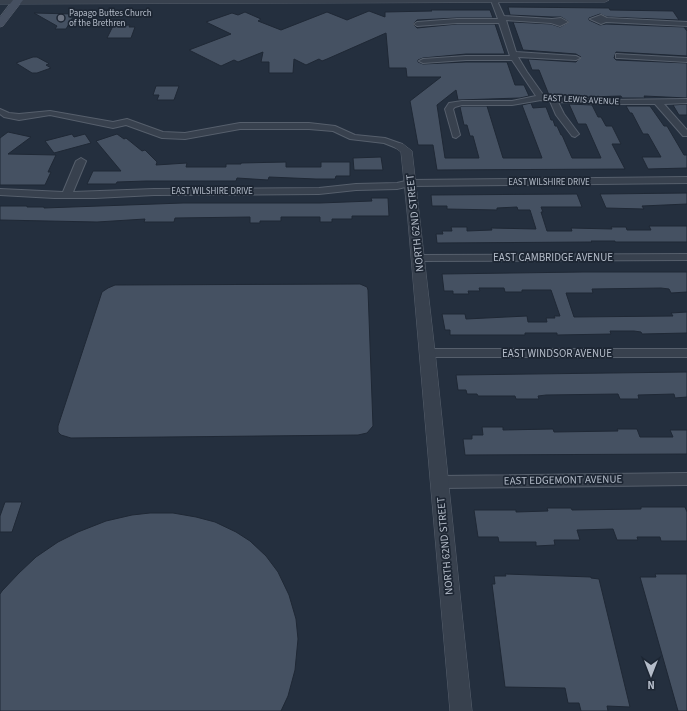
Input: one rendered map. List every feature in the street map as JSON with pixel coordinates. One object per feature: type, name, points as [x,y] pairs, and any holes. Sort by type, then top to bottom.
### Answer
[{"type":"main road","points":[[0,24],[8,3]]},
{"type":"street","points":[[8,3],[605,0]]},
{"type":"street","points":[[496,1],[496,9],[501,16],[514,56],[521,70],[534,85],[541,98]]},
{"type":"street","points":[[417,24],[501,16],[553,21]]},
{"type":"street","points":[[605,20],[687,24]]},
{"type":"street","points":[[423,61],[514,56],[576,58]]},
{"type":"street","points":[[619,56],[687,60]]},
{"type":"street","name":"EAST LEWIS AVENUE","points":[[456,135],[449,109],[452,105],[462,103],[512,103],[541,98],[589,102],[687,101]]},
{"type":"street","points":[[553,99],[560,115],[575,134]]},
{"type":"street","points":[[658,102],[686,134]]},
{"type":"street","name":"NORTH 62ND STREET","points":[[0,111],[7,115],[19,116],[50,113],[113,125],[127,122],[162,134],[186,136],[209,130],[240,126],[309,126],[335,129],[353,137],[385,141],[399,146],[406,151],[428,353],[460,711]]},
{"type":"street","points":[[67,195],[81,161]]},
{"type":"street","name":"EAST WILSHIRE DRIVE","points":[[0,192],[108,195],[154,192],[319,191],[356,187],[397,186],[410,183],[687,180]]},
{"type":"street","name":"EAST CAMBRIDGE AVENUE","points":[[418,258],[687,257]]},
{"type":"street","name":"EAST WINDSOR AVENUE","points":[[428,353],[687,353]]},
{"type":"street","name":"EAST EDGEMONT AVENUE","points":[[439,482],[687,479]]},
{"type":"building","points":[[508,7],[609,8],[610,10],[673,11],[679,20],[607,17],[600,14],[589,18],[589,20],[600,25],[684,27],[687,31],[687,56],[616,52],[614,58],[616,60],[687,63],[687,98],[644,96],[645,98],[622,98],[621,96],[588,97],[549,95],[539,70],[532,70],[528,59],[576,62],[581,57],[576,54],[523,50],[513,22],[551,24],[560,27],[569,22],[561,17],[510,15]]},
{"type":"building","points":[[431,10],[490,10],[493,18],[417,20],[413,24],[417,28],[457,24],[495,24],[505,54],[466,54],[423,58],[418,60],[418,62],[423,64],[507,62],[515,85],[524,85],[529,96],[520,98],[458,100],[456,90],[437,105],[445,158],[479,158],[473,136],[470,136],[467,125],[464,125],[460,107],[487,106],[503,158],[542,158],[522,105],[531,103],[533,108],[546,107],[551,120],[553,120],[555,126],[557,126],[562,135],[572,158],[601,158],[586,124],[578,124],[569,104],[592,105],[598,117],[601,117],[606,126],[612,126],[621,144],[612,144],[625,169],[437,170],[433,145],[418,145],[410,101],[441,77],[407,77],[406,68],[389,68],[386,33],[322,61],[319,59],[306,65],[294,59],[293,73],[269,73],[269,62],[261,62],[263,52],[238,62],[234,60],[221,66],[189,50],[231,34],[206,22],[232,13],[238,15],[245,12],[261,19],[258,21],[281,30],[327,12],[347,20],[369,11],[385,17],[385,12],[432,11]]},
{"type":"building","points":[[34,13],[72,14],[70,17],[73,17],[66,29],[55,29],[57,26]]},
{"type":"building","points":[[130,25],[129,27],[135,27],[131,38],[107,38],[113,26]]},
{"type":"building","points":[[37,57],[48,63],[49,64],[46,65],[51,68],[37,73],[32,73],[16,63]]},
{"type":"building","points":[[156,86],[179,86],[174,100],[157,100],[159,95],[153,95]]},
{"type":"building","points":[[687,104],[687,115],[679,115],[673,105]]},
{"type":"building","points":[[626,106],[650,106],[664,126],[667,126],[684,155],[687,155],[687,168],[648,169],[642,157],[661,157],[648,134],[643,134],[632,113],[630,113]]},
{"type":"building","points":[[8,132],[31,137],[8,154],[56,155],[48,172],[51,172],[45,185],[0,185],[0,138]]},
{"type":"building","points":[[72,134],[74,137],[85,134],[91,143],[54,153],[45,141]]},
{"type":"building","points":[[117,134],[124,139],[126,138],[142,151],[145,150],[157,162],[156,165],[187,163],[186,167],[226,167],[226,164],[286,162],[286,167],[321,167],[321,162],[350,162],[350,176],[336,176],[335,179],[269,177],[268,180],[237,178],[236,181],[146,181],[117,182],[116,184],[87,184],[93,171],[121,171],[96,141]]},
{"type":"building","points":[[381,157],[383,170],[354,170],[353,158]]},
{"type":"building","points":[[687,193],[687,204],[642,206],[644,209],[606,208],[600,194]]},
{"type":"building","points":[[577,194],[582,207],[541,207],[543,212],[541,212],[547,231],[572,231],[571,228],[612,229],[611,227],[626,227],[627,230],[651,230],[649,226],[687,226],[687,242],[591,241],[592,242],[437,243],[436,234],[443,234],[442,231],[452,231],[451,227],[467,227],[467,231],[492,230],[491,228],[536,229],[530,210],[518,210],[517,207],[497,208],[497,210],[447,209],[447,206],[432,206],[431,195]]},
{"type":"building","points":[[371,198],[388,198],[389,216],[352,216],[352,219],[332,219],[332,222],[320,222],[320,217],[281,217],[281,221],[260,221],[260,223],[250,223],[250,217],[175,218],[174,222],[144,222],[145,219],[97,222],[0,220],[0,206],[27,206],[44,208],[183,203],[320,203],[372,201]]},
{"type":"building","points":[[687,272],[687,292],[671,293],[669,289],[661,288],[592,289],[593,293],[566,293],[574,317],[673,316],[671,313],[687,312],[687,333],[642,334],[641,332],[634,331],[610,331],[611,334],[557,335],[557,333],[525,333],[525,335],[450,335],[450,330],[445,330],[442,314],[465,314],[466,319],[527,316],[528,322],[547,322],[546,318],[555,318],[554,316],[560,316],[551,290],[522,290],[522,292],[505,292],[504,288],[479,288],[480,291],[468,291],[469,294],[453,294],[453,291],[444,291],[442,274]]},
{"type":"building","points":[[360,284],[367,287],[368,290],[373,426],[367,433],[358,435],[71,438],[61,435],[58,432],[58,426],[102,292],[108,288],[115,285]]},
{"type":"building","points":[[687,372],[687,397],[675,398],[674,394],[638,395],[639,399],[620,399],[618,394],[546,395],[538,396],[539,399],[516,399],[515,396],[478,396],[477,394],[467,394],[466,390],[458,390],[456,375]]},
{"type":"building","points":[[482,427],[503,427],[503,430],[553,429],[554,432],[618,431],[617,429],[637,429],[640,437],[673,437],[670,430],[687,430],[687,454],[465,455],[463,439],[472,439],[472,435],[483,435]]},
{"type":"building","points":[[5,502],[22,502],[12,532],[0,532],[0,516]]},
{"type":"building","points":[[641,507],[685,507],[687,512],[687,541],[661,541],[660,537],[637,537],[638,540],[617,540],[613,529],[577,530],[580,540],[554,540],[555,545],[536,546],[536,542],[499,542],[498,537],[478,537],[474,510],[516,510],[516,512],[548,511],[547,508],[571,508],[572,510],[641,509]]},
{"type":"building","points":[[173,513],[215,522],[236,532],[250,541],[266,556],[278,572],[289,595],[296,619],[298,639],[295,670],[288,696],[281,711],[0,711],[0,594],[2,591],[36,557],[58,542],[106,521],[132,515]]},
{"type":"building","points":[[505,574],[591,577],[599,579],[630,707],[607,706],[608,711],[581,711],[579,703],[568,703],[565,688],[505,687],[492,584],[495,584],[494,576],[506,576]]},
{"type":"building","points":[[655,574],[687,574],[687,711],[678,711],[640,577],[656,577]]},
{"type":"place","name":"Papago Buttes Church of the Brethren","points":[[61,18]]}]
